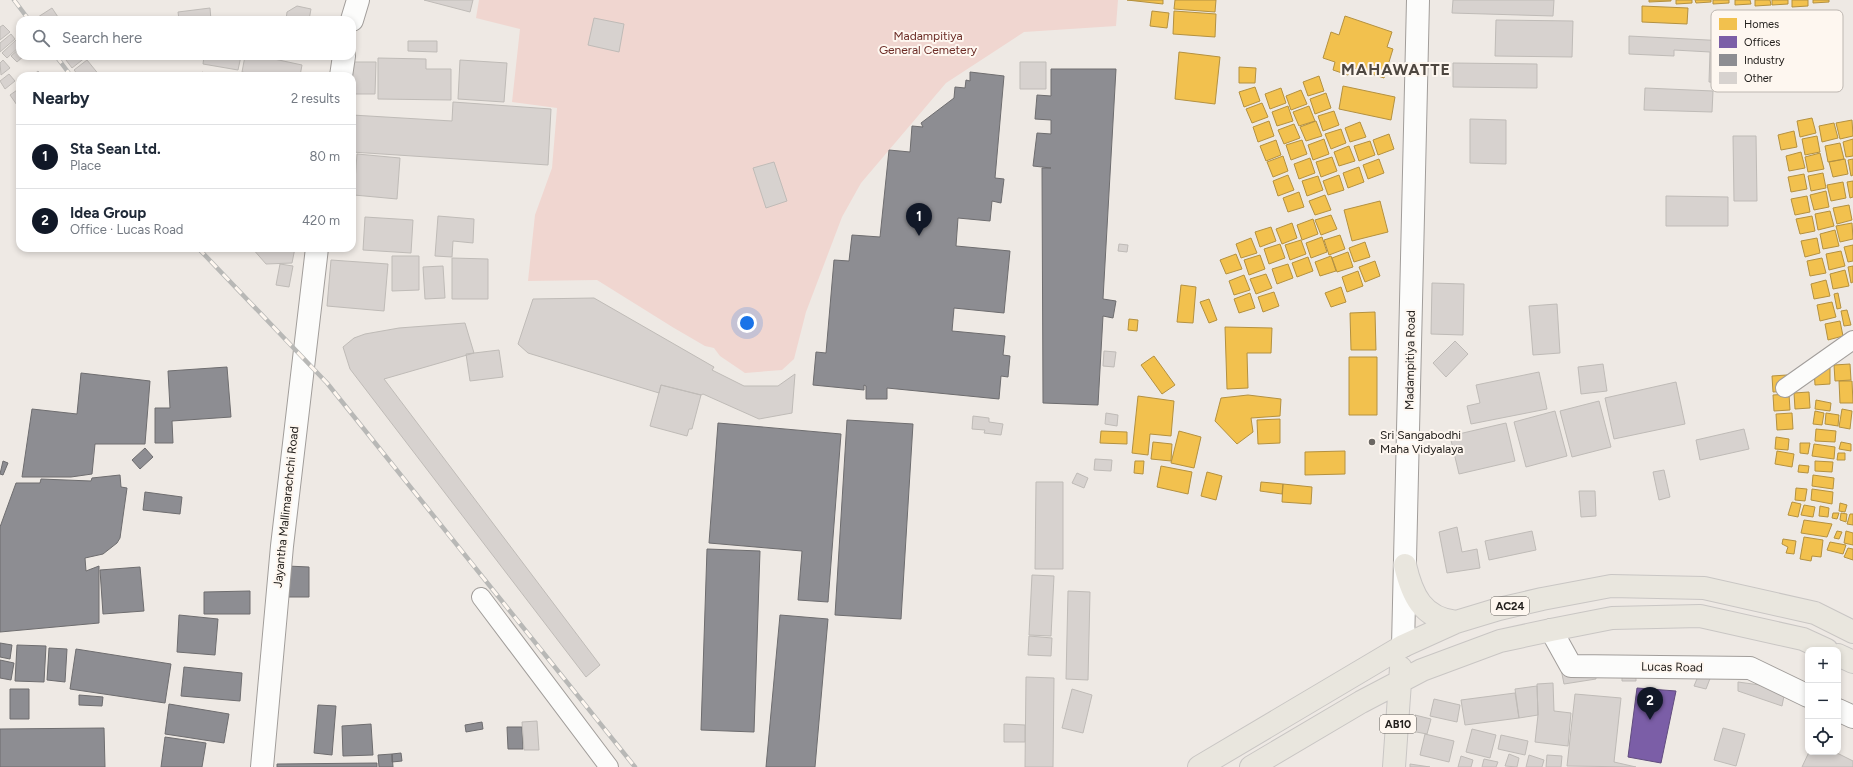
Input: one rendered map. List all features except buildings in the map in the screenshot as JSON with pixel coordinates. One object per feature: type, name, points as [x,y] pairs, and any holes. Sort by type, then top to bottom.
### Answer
[{"type":"main road","points":[[1405,565],[1413,592],[1424,608],[1442,621],[1456,622]]},
{"type":"main road","name":"AC24","points":[[1199,767],[1402,646],[1456,622],[1499,609],[1611,586],[1704,588],[1815,613],[1853,632]]},
{"type":"main road","points":[[1251,767],[1361,702],[1422,670],[1472,650],[1500,641],[1551,630],[1612,618],[1700,616],[1803,639],[1820,647]]},
{"type":"main road","name":"Madampitiya Road","points":[[1394,767],[1402,646]]},
{"type":"main road","points":[[1841,656],[1853,662]]},
{"type":"main road","points":[[1361,702],[1380,705],[1387,708],[1392,713],[1398,724]]},
{"type":"street","points":[[353,16],[358,0]]},
{"type":"street","name":"Madampitiya Road","points":[[1402,646],[1418,0]]},
{"type":"street","points":[[342,72],[343,60]]},
{"type":"street","name":"Jayantha Mallimarachchi Road","points":[[262,767],[282,538],[317,252]]},
{"type":"street","points":[[1785,388],[1853,340]]},
{"type":"street","points":[[481,597],[609,767]]},
{"type":"street","name":"Lucas Road","points":[[1551,630],[1571,666],[1750,668],[1805,695]]},
{"type":"street","points":[[1841,711],[1853,717]]},
{"type":"green space","name":"Madampitiya General Cemetery","points":[[479,0],[1118,0],[1116,26],[1024,32],[946,83],[861,183],[842,217],[806,312],[794,359],[782,370],[745,373],[720,356],[714,348],[705,346],[674,328],[597,280],[528,281],[535,215],[552,168],[557,108],[512,102],[520,29],[476,18]]},
{"type":"railway","points":[[14,0],[26,16]]},
{"type":"railway","points":[[59,60],[68,72]]},
{"type":"railway","points":[[202,252],[327,383],[635,767]]},
{"type":"place","name":"Sta Sean Ltd.","points":[[919,236]]},
{"type":"place","name":"Sri Sangabodhi Maha Vidyalaya","points":[[1372,442]]},
{"type":"place","name":"Idea Group","points":[[1650,720]]},
{"type":"district","name":"MAHAWATTE","points":[[1396,69]]}]
